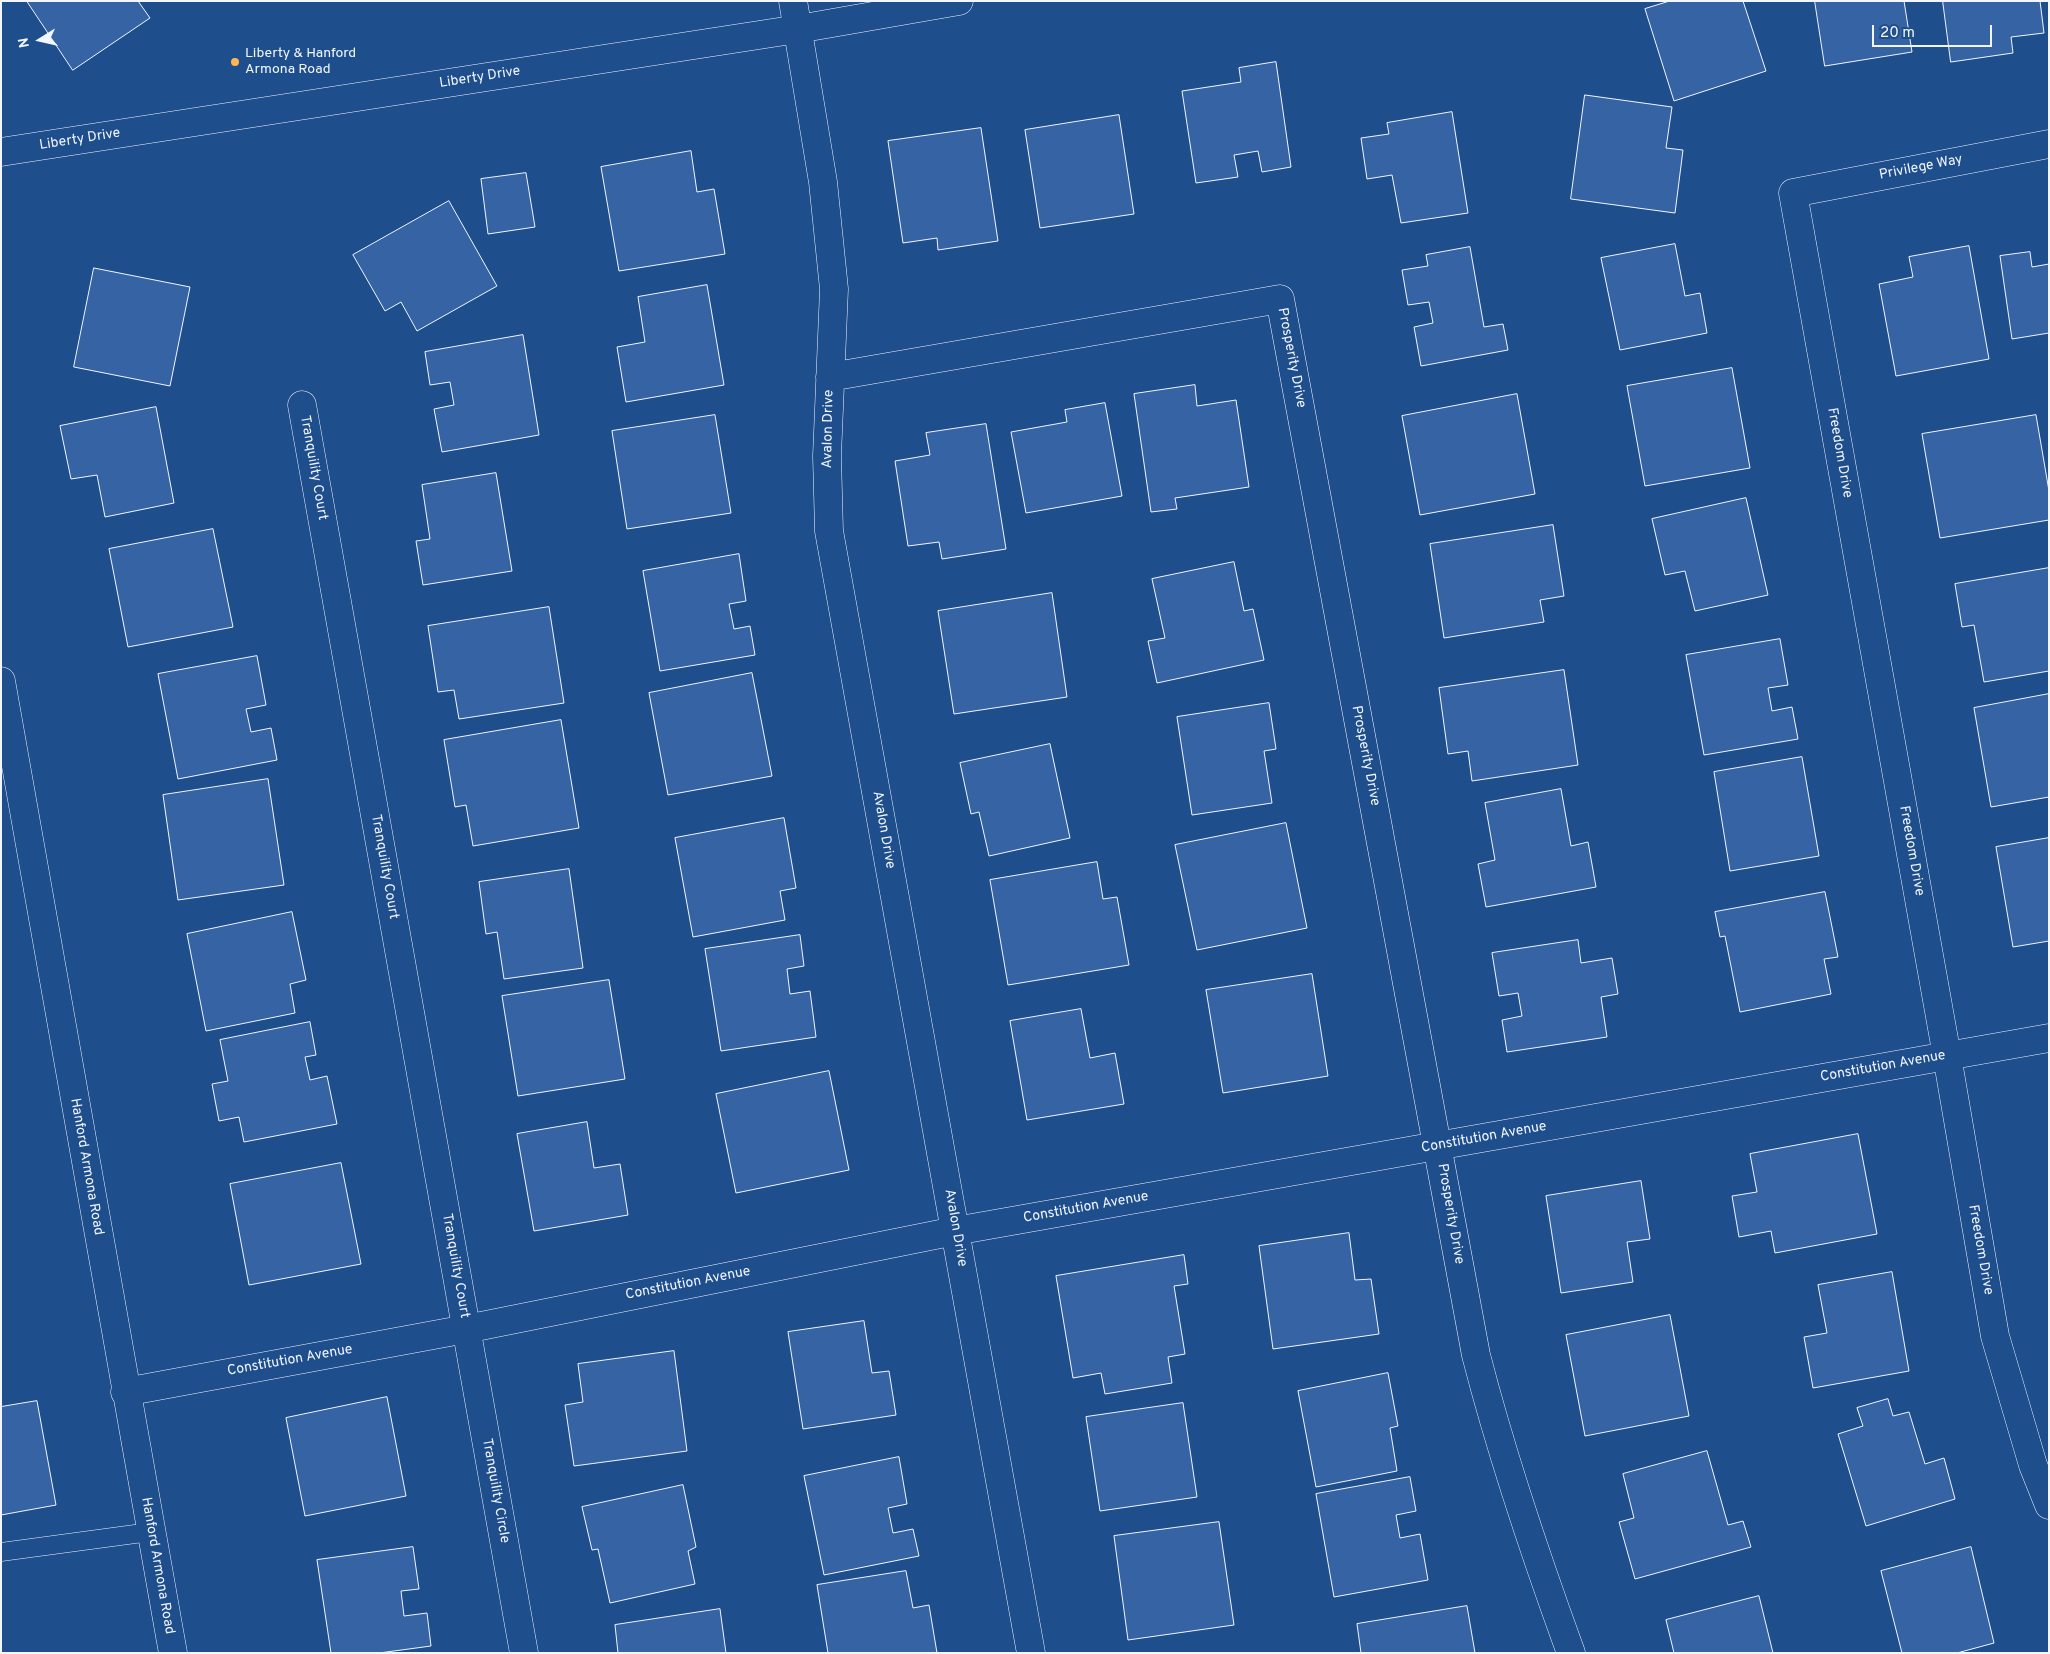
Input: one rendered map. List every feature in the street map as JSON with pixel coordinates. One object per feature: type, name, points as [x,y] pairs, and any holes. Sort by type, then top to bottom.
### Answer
[{"type":"street","name":"Avalon Drive","points":[[793,1],[823,182],[834,289],[827,456],[829,531],[1031,1653]]},
{"type":"street","name":"Liberty Drive","points":[[1,152],[798,29],[959,1]]},
{"type":"street","name":"Privilege Way","points":[[1793,193],[2049,144]]},
{"type":"street","name":"Freedom Drive","points":[[1793,193],[1947,1056],[1994,1336],[2033,1465],[2049,1505]]},
{"type":"street","name":"Prosperity Drive","points":[[830,377],[1280,300],[1476,1354],[1497,1437],[1530,1542],[1570,1653]]},
{"type":"street","name":"Tranquility Court","points":[[302,405],[466,1329]]},
{"type":"street","name":"Hanford Armona Road","points":[[1,682],[125,1392],[173,1653]]},
{"type":"street","name":"Constitution Avenue","points":[[125,1392],[466,1329],[955,1231],[2049,1038]]},
{"type":"street","name":"Tranquility Circle","points":[[466,1329],[524,1653]]},
{"type":"lane","points":[[1,1552],[150,1532]]},
{"type":"building","points":[[27,1],[138,1],[150,18],[73,70]]},
{"type":"building","points":[[1670,1],[1743,1],[1766,71],[1674,101],[1645,9]]},
{"type":"building","points":[[1815,1],[1904,1],[1912,52],[1825,66]]},
{"type":"building","points":[[1943,1],[2040,1],[2044,33],[2011,37],[2013,53],[1951,62]]},
{"type":"building","points":[[1276,62],[1291,167],[1262,172],[1258,151],[1234,155],[1238,177],[1196,183],[1182,91],[1241,82],[1239,68]]},
{"type":"building","points":[[1585,95],[1672,107],[1666,148],[1683,150],[1675,213],[1571,199]]},
{"type":"building","points":[[1452,112],[1468,213],[1401,223],[1392,175],[1367,179],[1361,138],[1389,134],[1387,123]]},
{"type":"building","points":[[1119,115],[1134,214],[1040,228],[1025,130]]},
{"type":"building","points":[[981,128],[998,241],[938,250],[937,238],[903,243],[888,141]]},
{"type":"building","points":[[691,151],[697,192],[714,189],[725,254],[619,271],[601,167]]},
{"type":"building","points":[[526,173],[535,227],[488,234],[481,179]]},
{"type":"building","points":[[449,201],[497,286],[417,331],[401,302],[385,311],[353,255]]},
{"type":"building","points":[[1675,244],[1685,296],[1700,293],[1707,333],[1620,350],[1601,258]]},
{"type":"building","points":[[1969,246],[1989,359],[1896,376],[1879,284],[1913,277],[1909,257]]},
{"type":"building","points":[[1470,247],[1484,327],[1503,324],[1508,350],[1421,366],[1414,327],[1433,323],[1429,302],[1408,305],[1402,270],[1428,266],[1426,255]]},
{"type":"building","points":[[2030,252],[2032,267],[2049,264],[2049,333],[2012,339],[2000,256]]},
{"type":"building","points":[[94,268],[190,287],[170,386],[74,367]]},
{"type":"building","points":[[707,285],[724,385],[626,402],[617,347],[645,342],[638,297]]},
{"type":"building","points":[[523,335],[539,435],[442,452],[434,409],[454,405],[450,382],[430,385],[425,352]]},
{"type":"building","points":[[1732,368],[1750,468],[1645,486],[1627,386]]},
{"type":"building","points":[[1195,385],[1197,406],[1236,400],[1249,487],[1175,498],[1177,509],[1151,512],[1134,394]]},
{"type":"building","points":[[1517,394],[1535,494],[1420,515],[1402,416]]},
{"type":"building","points":[[1105,403],[1122,496],[1026,513],[1011,432],[1067,422],[1065,410]]},
{"type":"building","points":[[156,407],[174,503],[105,517],[97,475],[71,479],[60,426]]},
{"type":"building","points":[[715,415],[731,513],[627,529],[612,431]]},
{"type":"building","points":[[2036,415],[2049,491],[2049,520],[1940,538],[1922,434]]},
{"type":"building","points":[[986,424],[1006,549],[942,559],[939,542],[908,546],[895,461],[930,455],[926,433]]},
{"type":"building","points":[[496,473],[512,571],[423,585],[416,541],[430,539],[422,485]]},
{"type":"building","points":[[1746,498],[1768,595],[1695,611],[1685,571],[1665,575],[1652,519]]},
{"type":"building","points":[[1553,525],[1564,596],[1540,600],[1544,622],[1444,638],[1430,544]]},
{"type":"building","points":[[213,529],[233,627],[128,647],[109,549]]},
{"type":"building","points":[[739,554],[746,601],[729,604],[734,629],[750,626],[755,655],[660,671],[643,571]]},
{"type":"building","points":[[1234,562],[1244,611],[1253,609],[1264,660],[1157,683],[1148,641],[1165,638],[1152,579]]},
{"type":"building","points":[[2049,568],[2049,671],[1984,682],[1974,625],[1962,627],[1955,584]]},
{"type":"building","points":[[1052,593],[1067,697],[954,714],[938,611]]},
{"type":"building","points":[[549,607],[564,703],[459,719],[454,690],[438,692],[428,626]]},
{"type":"building","points":[[1780,639],[1788,685],[1768,688],[1772,711],[1792,707],[1798,739],[1704,755],[1686,655]]},
{"type":"building","points":[[257,656],[266,705],[246,709],[251,732],[271,728],[277,760],[178,779],[158,674]]},
{"type":"building","points":[[1564,670],[1578,765],[1472,781],[1468,751],[1448,754],[1439,688]]},
{"type":"building","points":[[752,673],[772,776],[668,795],[649,693]]},
{"type":"building","points":[[2049,694],[2049,797],[1991,807],[1974,708]]},
{"type":"building","points":[[1269,703],[1276,749],[1264,751],[1272,803],[1192,815],[1177,717]]},
{"type":"building","points":[[561,720],[579,828],[473,846],[466,805],[455,807],[444,740]]},
{"type":"building","points":[[1050,744],[1070,838],[989,856],[979,812],[971,814],[960,763]]},
{"type":"building","points":[[1802,757],[1819,856],[1730,871],[1714,772]]},
{"type":"building","points":[[268,779],[284,885],[178,900],[163,795]]},
{"type":"building","points":[[1561,789],[1571,846],[1588,842],[1596,887],[1486,907],[1478,864],[1495,860],[1485,803]]},
{"type":"building","points":[[784,818],[796,888],[780,891],[785,920],[693,937],[675,838]]},
{"type":"building","points":[[1286,823],[1307,928],[1197,950],[1175,845]]},
{"type":"building","points":[[2049,838],[2049,941],[2013,947],[1996,847]]},
{"type":"building","points":[[1097,862],[1103,899],[1117,897],[1129,965],[1008,985],[990,880]]},
{"type":"building","points":[[569,869],[583,968],[504,979],[497,932],[486,934],[479,882]]},
{"type":"building","points":[[1825,892],[1838,957],[1824,959],[1831,994],[1740,1012],[1725,936],[1720,937],[1715,912]]},
{"type":"building","points":[[292,912],[306,980],[290,984],[295,1013],[206,1031],[187,934]]},
{"type":"building","points":[[800,935],[804,966],[787,969],[790,994],[810,991],[816,1037],[721,1051],[705,949]]},
{"type":"building","points":[[1578,940],[1581,963],[1612,958],[1618,994],[1601,997],[1607,1037],[1507,1052],[1502,1020],[1522,1016],[1518,993],[1499,996],[1492,953]]},
{"type":"building","points":[[1312,974],[1328,1076],[1223,1093],[1206,990]]},
{"type":"building","points":[[609,980],[625,1079],[518,1096],[502,996]]},
{"type":"building","points":[[1081,1009],[1090,1058],[1115,1053],[1124,1104],[1027,1120],[1010,1021]]},
{"type":"building","points":[[310,1022],[316,1055],[305,1057],[310,1080],[327,1076],[337,1124],[244,1142],[239,1117],[219,1121],[212,1084],[228,1081],[220,1040]]},
{"type":"building","points":[[829,1071],[849,1170],[736,1193],[716,1094]]},
{"type":"building","points":[[587,1122],[594,1168],[620,1164],[628,1215],[534,1231],[517,1134]]},
{"type":"building","points":[[1858,1134],[1877,1234],[1775,1253],[1771,1231],[1739,1237],[1732,1196],[1757,1192],[1750,1154]]},
{"type":"building","points":[[341,1163],[361,1264],[249,1285],[230,1184]]},
{"type":"building","points":[[1641,1181],[1650,1239],[1627,1242],[1633,1282],[1561,1293],[1546,1196]]},
{"type":"building","points":[[1349,1233],[1355,1280],[1371,1279],[1379,1334],[1273,1349],[1259,1246]]},
{"type":"building","points":[[1184,1255],[1188,1284],[1174,1286],[1185,1354],[1168,1357],[1172,1383],[1105,1394],[1101,1373],[1073,1378],[1056,1276]]},
{"type":"building","points":[[1892,1272],[1909,1371],[1813,1388],[1804,1337],[1827,1333],[1818,1285]]},
{"type":"building","points":[[1670,1315],[1689,1416],[1585,1436],[1566,1335]]},
{"type":"building","points":[[864,1321],[872,1373],[889,1371],[896,1415],[803,1429],[788,1332]]},
{"type":"building","points":[[674,1351],[687,1451],[574,1466],[565,1405],[583,1402],[578,1364]]},
{"type":"building","points":[[1388,1373],[1398,1426],[1390,1428],[1397,1471],[1316,1487],[1298,1391]]},
{"type":"building","points":[[387,1397],[406,1496],[305,1516],[286,1418]]},
{"type":"building","points":[[1888,1399],[1893,1416],[1909,1412],[1925,1464],[1944,1458],[1955,1499],[1866,1526],[1838,1434],[1863,1426],[1857,1408]]},
{"type":"building","points":[[37,1401],[56,1505],[1,1515],[1,1407]]},
{"type":"building","points":[[1183,1403],[1197,1497],[1100,1511],[1086,1417]]},
{"type":"building","points":[[1707,1451],[1728,1525],[1743,1521],[1751,1547],[1635,1579],[1619,1522],[1634,1518],[1623,1474]]},
{"type":"building","points":[[899,1457],[907,1504],[888,1508],[893,1533],[913,1529],[919,1556],[824,1575],[804,1476]]},
{"type":"building","points":[[1410,1477],[1416,1511],[1396,1515],[1400,1538],[1420,1534],[1428,1580],[1334,1597],[1316,1494]]},
{"type":"building","points":[[683,1485],[696,1547],[688,1551],[695,1584],[610,1603],[598,1549],[592,1550],[582,1507]]},
{"type":"building","points":[[1219,1522],[1234,1625],[1128,1640],[1114,1536]]},
{"type":"building","points":[[413,1547],[419,1589],[401,1591],[404,1616],[427,1613],[431,1646],[379,1653],[331,1653],[317,1560]]},
{"type":"building","points":[[1971,1547],[1994,1643],[1957,1653],[1902,1653],[1881,1571]]},
{"type":"building","points":[[906,1571],[913,1608],[929,1605],[937,1653],[828,1653],[817,1585]]},
{"type":"building","points":[[1759,1596],[1773,1653],[1674,1653],[1666,1620]]},
{"type":"building","points":[[1467,1606],[1475,1653],[1361,1653],[1357,1624]]},
{"type":"building","points":[[720,1609],[726,1653],[618,1653],[615,1625]]},
{"type":"place","name":"Liberty & Hanford Armona Road","points":[[235,62]]}]
